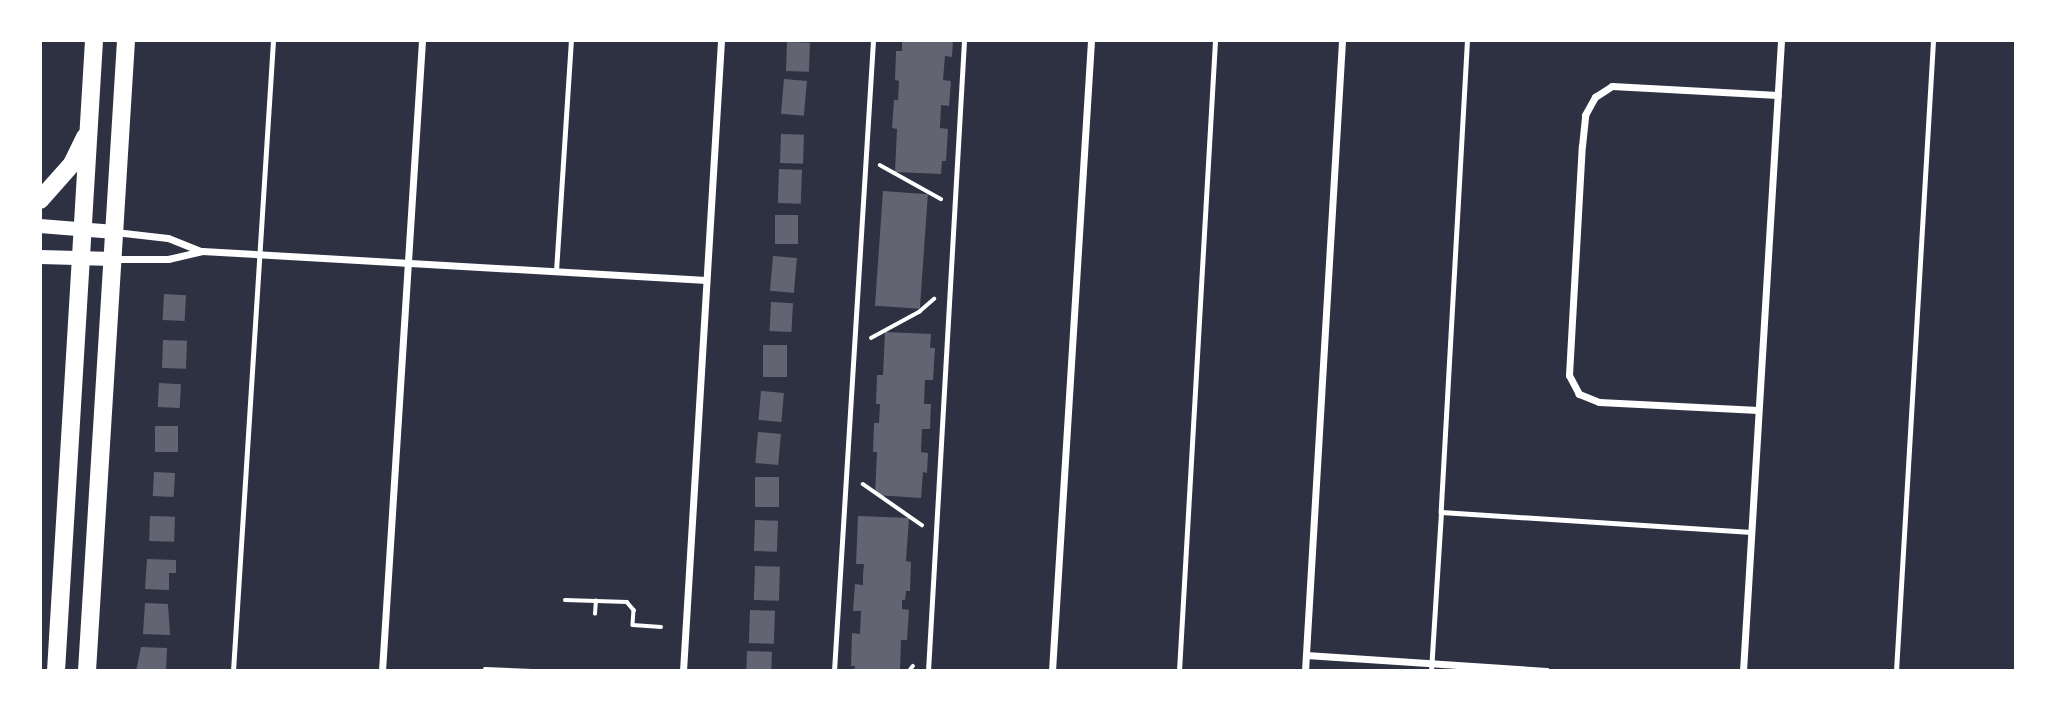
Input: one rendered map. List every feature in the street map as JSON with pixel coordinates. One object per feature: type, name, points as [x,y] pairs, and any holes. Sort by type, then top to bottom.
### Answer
[{"type":"main road","points":[[55,671],[94,40]]},
{"type":"main road","points":[[87,671],[126,40]]},
{"type":"main road","points":[[40,200],[72,164],[88,131]]},
{"type":"main road","points":[[40,226],[114,232]]},
{"type":"main road","points":[[40,257],[113,259]]},
{"type":"street","points":[[382,671],[422,40]]},
{"type":"street","points":[[683,671],[721,40]]},
{"type":"street","points":[[1052,671],[1091,40]]},
{"type":"street","points":[[1305,671],[1342,40]]},
{"type":"street","points":[[1743,671],[1781,40]]},
{"type":"street","points":[[1758,410],[1599,401],[1579,394],[1569,375],[1579,202],[1585,115],[1595,97],[1612,86],[1778,95]]},
{"type":"street","points":[[114,232],[168,238],[202,251]]},
{"type":"street","points":[[113,259],[167,259],[202,251],[706,280]]},
{"type":"street","points":[[1306,655],[1432,667],[1546,671]]},
{"type":"lane","points":[[233,671],[273,40]]},
{"type":"lane","points":[[556,271],[571,40]]},
{"type":"lane","points":[[834,671],[873,40]]},
{"type":"lane","points":[[928,671],[964,40]]},
{"type":"lane","points":[[1178,671],[1214,40]]},
{"type":"lane","points":[[1432,667],[1467,40]]},
{"type":"lane","points":[[1896,671],[1933,40]]},
{"type":"lane","points":[[1441,512],[1751,532]]},
{"type":"path","points":[[880,165],[940,199]]},
{"type":"path","points":[[871,338],[919,312],[934,299]]},
{"type":"path","points":[[863,485],[922,525]]},
{"type":"path","points":[[565,600],[627,602],[634,610],[633,625],[661,627]]},
{"type":"path","points":[[595,614],[596,601]]},
{"type":"path","points":[[909,671],[913,666]]},
{"type":"path","points":[[485,669],[532,671]]},
{"type":"building","points":[[902,40],[953,40],[952,57],[945,56],[943,80],[951,81],[949,106],[941,105],[940,128],[948,129],[946,161],[942,161],[941,174],[895,172],[897,129],[892,128],[894,100],[898,100],[899,81],[895,80],[896,51],[902,51]]},
{"type":"building","points":[[787,42],[810,43],[809,72],[786,71]]},
{"type":"building","points":[[784,79],[807,81],[804,116],[781,114]]},
{"type":"building","points":[[781,134],[804,135],[803,164],[780,163]]},
{"type":"building","points":[[779,169],[802,170],[801,204],[778,203]]},
{"type":"building","points":[[883,191],[928,194],[920,309],[875,306]]},
{"type":"building","points":[[775,215],[798,215],[798,244],[775,244]]},
{"type":"building","points":[[773,256],[797,258],[794,293],[770,291]]},
{"type":"building","points":[[164,294],[186,295],[185,321],[163,320]]},
{"type":"building","points":[[771,302],[793,303],[791,332],[769,331]]},
{"type":"building","points":[[885,332],[931,334],[930,348],[935,348],[933,380],[925,380],[924,404],[931,404],[930,429],[922,429],[921,452],[928,453],[921,498],[875,495],[877,452],[873,452],[874,423],[879,423],[880,404],[876,404],[877,375],[883,375]]},
{"type":"building","points":[[163,340],[187,341],[186,369],[162,368]]},
{"type":"building","points":[[763,345],[787,345],[787,377],[763,377]]},
{"type":"building","points":[[159,383],[181,384],[180,408],[158,407]]},
{"type":"building","points":[[761,391],[784,393],[781,422],[758,420]]},
{"type":"building","points":[[155,426],[178,426],[178,452],[155,452]]},
{"type":"building","points":[[758,432],[781,434],[778,465],[755,463]]},
{"type":"building","points":[[154,472],[175,473],[174,497],[153,496]]},
{"type":"building","points":[[755,477],[779,477],[779,507],[755,507]]},
{"type":"building","points":[[150,516],[175,517],[174,542],[149,541]]},
{"type":"building","points":[[858,516],[909,518],[906,561],[911,562],[910,591],[906,591],[905,600],[902,600],[902,609],[909,610],[907,640],[901,640],[900,671],[854,671],[855,666],[851,666],[852,633],[860,634],[861,611],[853,611],[855,584],[863,585],[864,564],[856,564]]},
{"type":"building","points":[[755,520],[778,521],[777,552],[754,551]]},
{"type":"building","points":[[147,559],[176,560],[176,573],[169,573],[169,590],[145,589]]},
{"type":"building","points":[[755,566],[780,567],[779,601],[754,600]]},
{"type":"building","points":[[145,603],[168,604],[170,635],[143,634]]},
{"type":"building","points":[[750,610],[775,611],[774,644],[749,643]]},
{"type":"building","points":[[141,647],[167,648],[166,671],[136,671]]},
{"type":"building","points":[[747,651],[772,652],[771,671],[746,671]]}]
